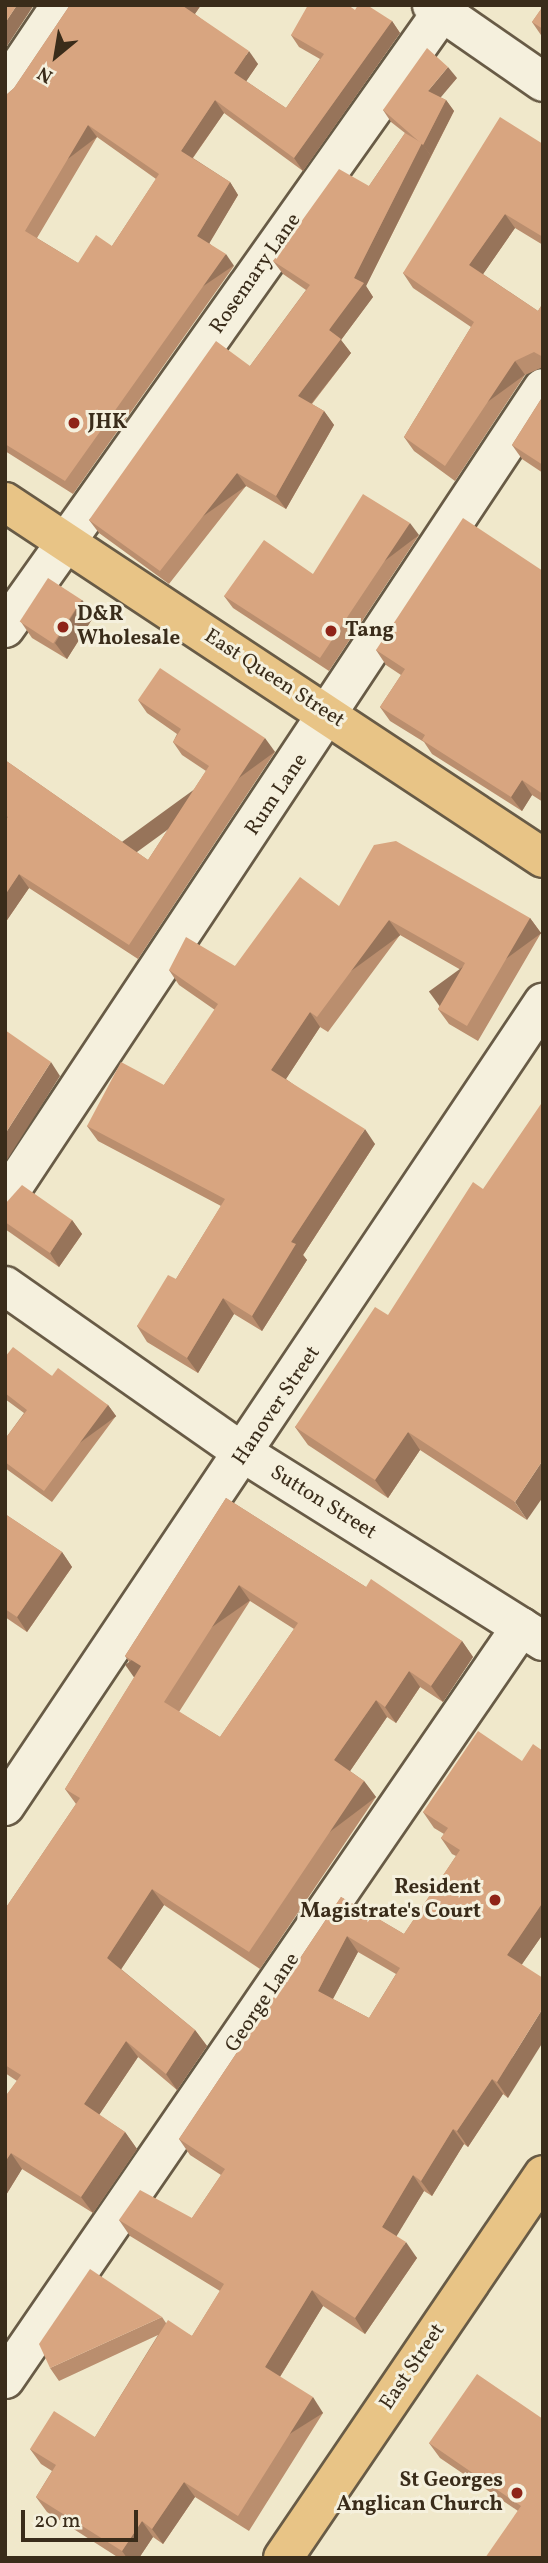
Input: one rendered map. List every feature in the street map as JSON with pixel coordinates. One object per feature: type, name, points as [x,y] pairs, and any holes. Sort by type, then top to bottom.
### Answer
[{"type":"main road","name":"East Queen Street","points":[[5,502],[543,858]]},
{"type":"main road","name":"East Street","points":[[283,2558],[543,2175]]},
{"type":"street","points":[[5,88],[61,5]]},
{"type":"street","points":[[441,8],[543,82]]},
{"type":"street","name":"Rosemary Lane","points":[[5,628],[441,8]]},
{"type":"street","name":"Rum Lane","points":[[5,1199],[330,715],[543,388]]},
{"type":"street","name":"Hanover Street","points":[[5,1806],[246,1454],[543,1003]]},
{"type":"street","name":"Sutton Street","points":[[5,1286],[246,1454],[532,1634]]},
{"type":"street","name":"George Lane","points":[[5,2379],[532,1634]]},
{"type":"building","points":[[5,5],[17,5],[5,23]]},
{"type":"building","points":[[70,5],[184,5],[249,51],[234,73],[286,108],[324,54],[291,35],[308,5],[348,5],[355,10],[358,5],[367,5],[392,21],[294,158],[215,100],[181,151],[230,182],[197,236],[226,254],[65,481],[5,444],[5,96],[14,88]],"holes":[[[88,125],[159,174],[112,246],[96,235],[78,263],[25,231]]]},
{"type":"building","points":[[543,6],[543,29],[532,22]]},
{"type":"building","points":[[427,48],[448,67],[428,91],[446,100],[423,145],[383,110]]},
{"type":"building","points":[[500,117],[543,144],[543,237],[505,214],[469,265],[538,311],[543,303],[543,357],[534,352],[515,361],[445,466],[404,437],[474,322],[403,273]]},
{"type":"building","points":[[405,133],[422,143],[354,278],[364,283],[329,330],[341,339],[298,396],[324,411],[276,496],[237,473],[160,571],[89,520],[216,341],[250,366],[310,285],[273,261],[339,169],[369,186]]},
{"type":"building","points":[[543,396],[543,465],[512,445]]},
{"type":"building","points":[[363,494],[410,523],[320,658],[224,596],[264,540],[313,574]]},
{"type":"building","points":[[463,518],[543,571],[543,794],[522,780],[511,797],[422,740],[425,735],[380,707],[405,669],[376,650]]},
{"type":"building","points":[[48,578],[82,600],[53,643],[20,622]]},
{"type":"building","points":[[160,668],[265,738],[129,945],[19,874],[5,895],[5,821],[8,817],[5,815],[5,760],[148,860],[209,766],[173,742],[181,729],[138,700]]},
{"type":"building","points":[[396,841],[530,918],[467,1026],[438,1009],[465,963],[389,920],[317,1017],[310,1012],[271,1070],[365,1129],[291,1242],[296,1244],[252,1316],[223,1298],[187,1358],[137,1326],[168,1275],[176,1279],[225,1199],[87,1126],[121,1062],[164,1085],[218,1004],[169,970],[186,937],[235,966],[300,877],[339,906],[374,845]]},
{"type":"building","points":[[5,1030],[51,1062],[5,1134]]},
{"type":"building","points":[[543,1101],[543,1460],[515,1502],[408,1432],[375,1480],[295,1427],[375,1307],[388,1315],[473,1182],[483,1189]]},
{"type":"building","points":[[22,1185],[72,1220],[50,1253],[5,1222],[5,1204]]},
{"type":"building","points":[[13,1347],[52,1376],[58,1368],[108,1405],[44,1491],[5,1462],[5,1439],[27,1410],[5,1393],[5,1357]]},
{"type":"building","points":[[226,1498],[366,1587],[371,1579],[462,1641],[431,1686],[409,1671],[385,1707],[376,1700],[334,1760],[364,1781],[249,1952],[152,1889],[107,1958],[195,2030],[166,2074],[126,2041],[84,2104],[125,2132],[81,2197],[11,2153],[5,2162],[5,2097],[21,2075],[5,2065],[5,1909],[80,1798],[65,1789],[141,1666],[125,1656]],"holes":[[[239,1585],[298,1623],[220,1737],[164,1702]]]},
{"type":"building","points":[[5,1514],[62,1552],[17,1617],[5,1609]]},
{"type":"building","points":[[478,1731],[522,1761],[533,1744],[543,1751],[543,1907],[541,1905],[507,1955],[543,1978],[543,2008],[497,2082],[492,2079],[457,2131],[453,2129],[421,2181],[413,2175],[382,2227],[406,2242],[355,2318],[312,2290],[265,2367],[313,2397],[238,2516],[184,2482],[152,2529],[142,2521],[122,2551],[36,2497],[56,2465],[30,2449],[54,2411],[95,2437],[168,2320],[192,2336],[224,2284],[119,2220],[140,2190],[192,2218],[225,2169],[179,2139],[341,1897],[404,1934],[460,1850],[441,1838],[448,1828],[423,1812]],"holes":[[[347,1936],[400,1968],[369,2018],[318,1991]]]},
{"type":"building","points":[[90,2269],[162,2317],[50,2368],[39,2344]]},
{"type":"building","name":"St Georges Anglican Church","points":[[477,2374],[543,2419],[543,2558],[485,2558],[521,2506],[429,2443]]},
{"type":"place","name":"JHK","points":[[74,423]]},
{"type":"place","name":"D&R Wholesale","points":[[63,627]]},
{"type":"place","name":"Tang","points":[[331,631]]},
{"type":"place","name":"Resident Magistrate's Court","points":[[495,1900]]},
{"type":"place","name":"St Georges Anglican Church","points":[[517,2493]]}]
